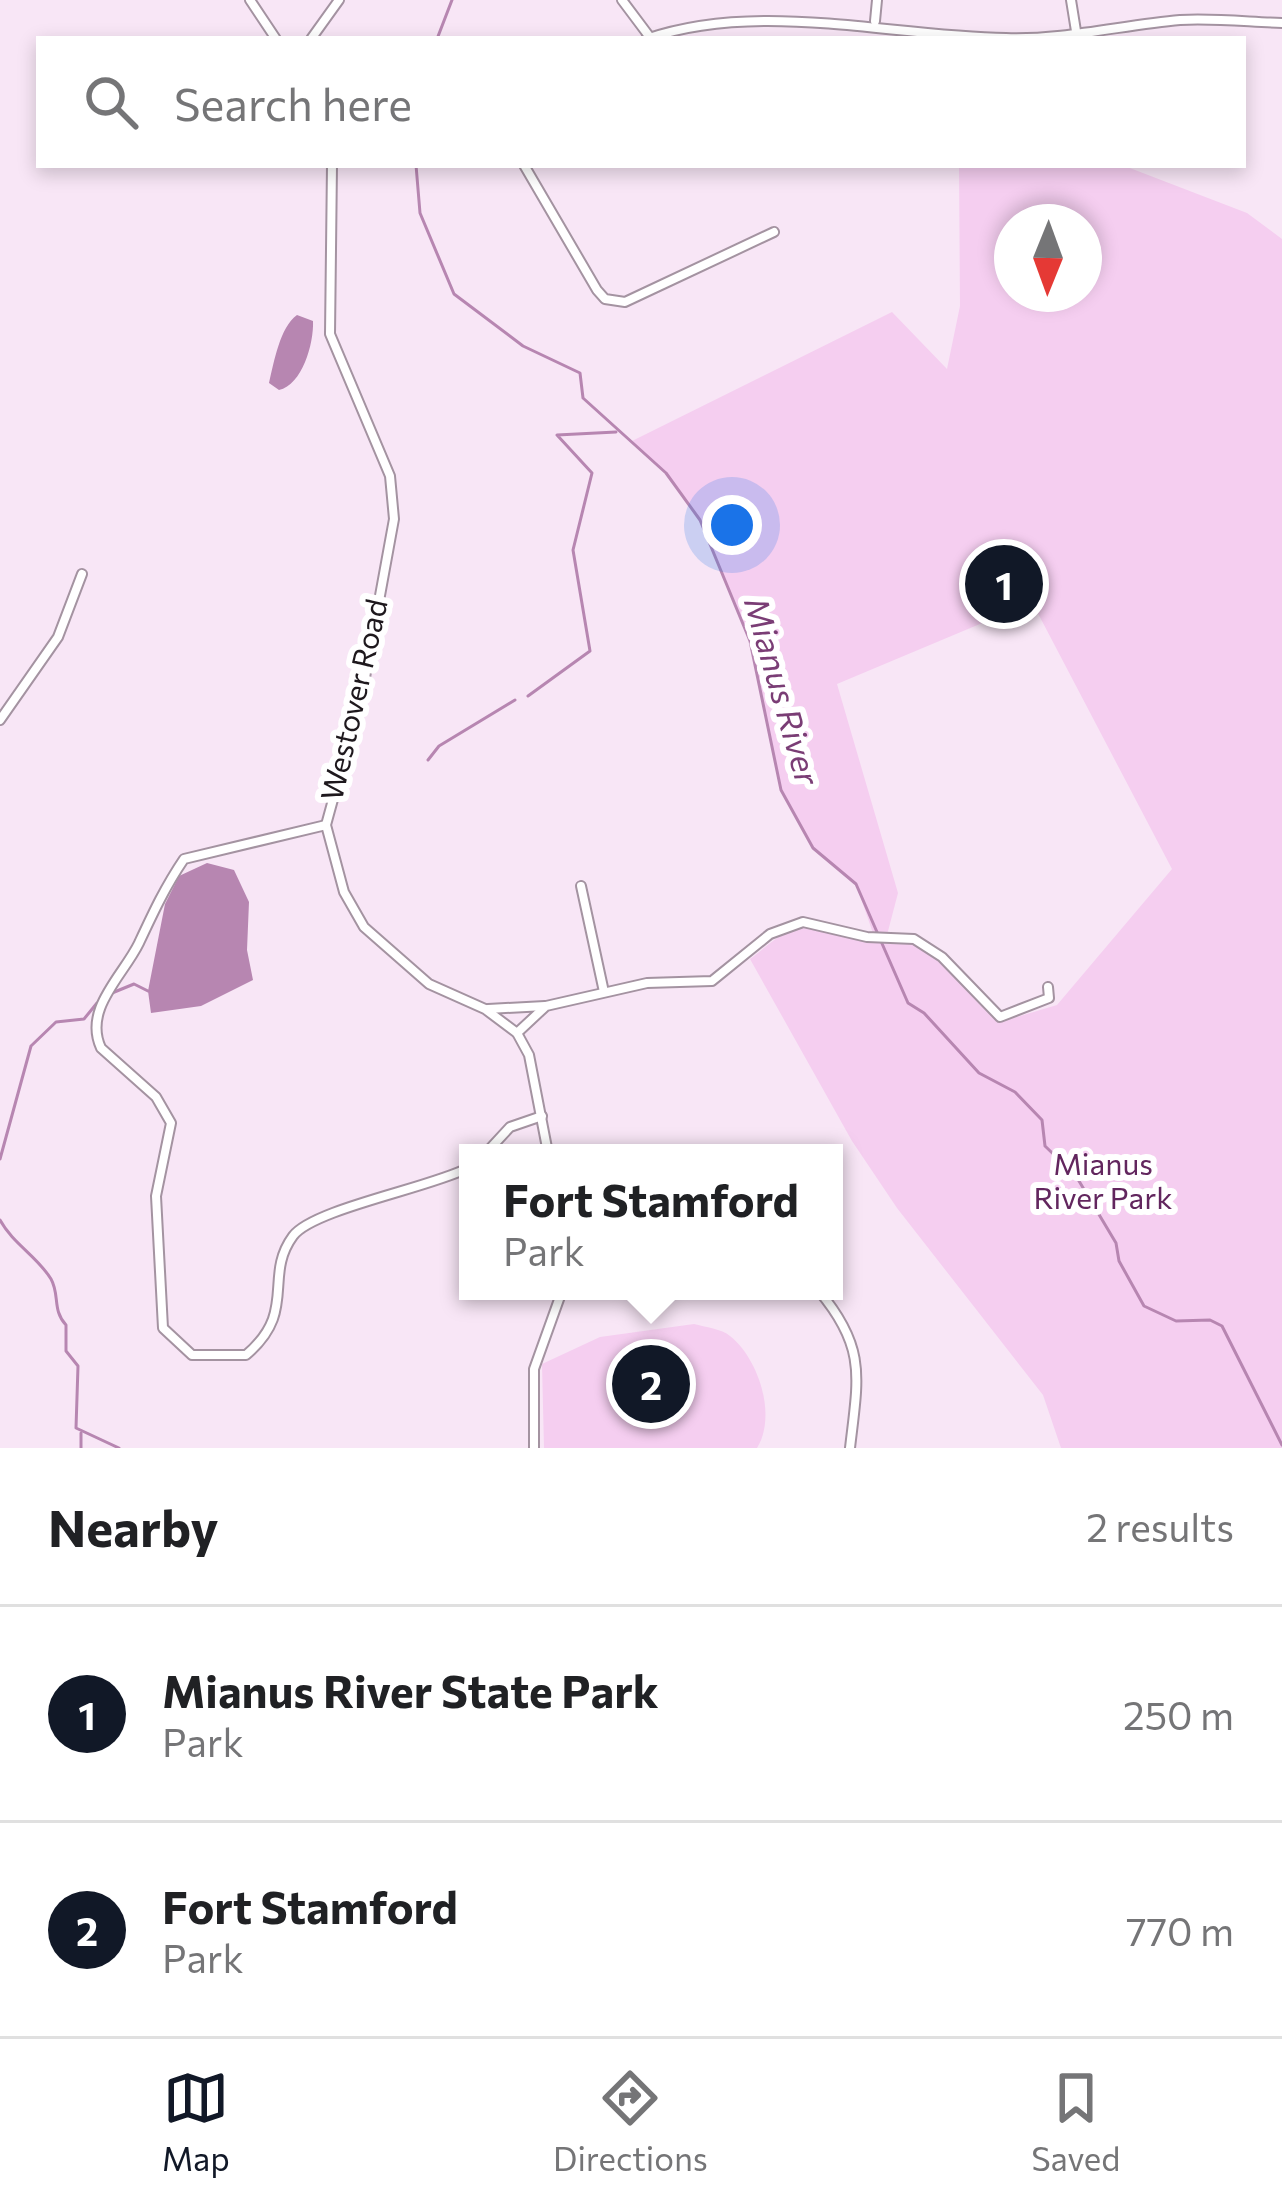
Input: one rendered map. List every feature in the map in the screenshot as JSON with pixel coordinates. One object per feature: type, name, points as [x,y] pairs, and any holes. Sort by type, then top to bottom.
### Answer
[{"type":"street","points":[[250,0],[274,36]]},
{"type":"street","points":[[313,36],[339,0]]},
{"type":"street","points":[[622,0],[646,36]]},
{"type":"street","points":[[875,21],[878,0]]},
{"type":"street","points":[[1071,0],[1076,31]]},
{"type":"street","points":[[796,8],[909,31],[972,36]]},
{"type":"street","points":[[652,36],[708,12]]},
{"type":"street","points":[[1035,36],[1187,20],[1282,23]]},
{"type":"street","name":"Westover Road","points":[[332,168],[330,334],[390,476],[394,519],[362,694],[326,825],[344,892],[364,927],[429,984],[485,1009],[518,1033]]},
{"type":"street","points":[[526,168],[597,290],[614,301],[625,302],[774,232]]},
{"type":"street","points":[[0,720],[50,650],[82,574]]},
{"type":"street","points":[[326,825],[184,859],[151,908],[139,944],[101,1006],[100,1048],[156,1097],[171,1123],[157,1196],[163,1328],[192,1355],[246,1355],[275,1322],[285,1252],[304,1224],[459,1171]]},
{"type":"street","points":[[580,886],[604,992]]},
{"type":"street","points":[[485,1009],[546,1006],[647,983],[712,982],[770,934],[791,923],[823,924],[872,936],[904,936],[933,950],[1000,1016],[1042,1004],[1049,998],[1048,987]]},
{"type":"street","points":[[546,1006],[518,1033],[530,1055],[547,1144]]},
{"type":"street","points":[[494,1144],[510,1126],[542,1116]]},
{"type":"street","points":[[534,1448],[534,1369],[560,1300]]},
{"type":"street","points":[[826,1300],[848,1329],[857,1355],[850,1448]]},
{"type":"green space","name":"Mianus River Park","points":[[959,168],[1130,168],[1247,213],[1282,239],[1282,1448],[1061,1448],[1043,1395],[897,1208],[852,1141],[750,959],[799,926],[875,939],[856,884],[813,848],[781,790],[750,640],[700,520],[666,473],[632,441],[892,312],[947,369],[960,306]],"holes":[[[1032,602],[1172,869],[1057,1005],[1003,1021],[932,951],[887,935],[898,893],[837,684]]]},
{"type":"green space","points":[[694,1324],[727,1334],[757,1373],[765,1420],[757,1448],[544,1448],[542,1364],[600,1337]]},
{"type":"shaded area","points":[[297,315],[313,321],[309,352],[294,380],[279,390],[269,383],[273,365],[282,336]]},
{"type":"shaded area","points":[[207,863],[234,870],[249,902],[247,950],[253,980],[201,1006],[151,1013],[148,991],[165,904],[179,876]]},
{"type":"waterway","name":"Mianus River","points":[[438,36],[452,0]]},
{"type":"waterway","name":"Mianus River","points":[[416,168],[420,213],[454,294],[523,346],[580,373],[583,398],[666,473],[700,520],[750,641],[781,790],[813,848],[856,884],[908,1003],[924,1013],[979,1073],[1015,1092],[1042,1120],[1045,1146],[1076,1176],[1116,1243],[1119,1261],[1144,1306],[1176,1321],[1210,1320],[1222,1326],[1282,1445]]},
{"type":"waterway","points":[[528,696],[590,651],[573,550],[592,473],[557,435],[616,432]]},
{"type":"waterway","points":[[428,760],[439,746],[515,700]]},
{"type":"waterway","points":[[112,993],[134,984],[148,991]]},
{"type":"waterway","points":[[0,1159],[31,1046],[56,1022],[84,1019],[97,1003]]},
{"type":"waterway","points":[[0,1220],[54,1285],[66,1325],[66,1351],[78,1366],[76,1428],[119,1448]]},
{"type":"waterway","points":[[81,1433],[81,1448]]},
{"type":"place","name":"Mianus River State Park","points":[[1004,584]]},
{"type":"place","name":"Fort Stamford","points":[[651,1384]]}]
